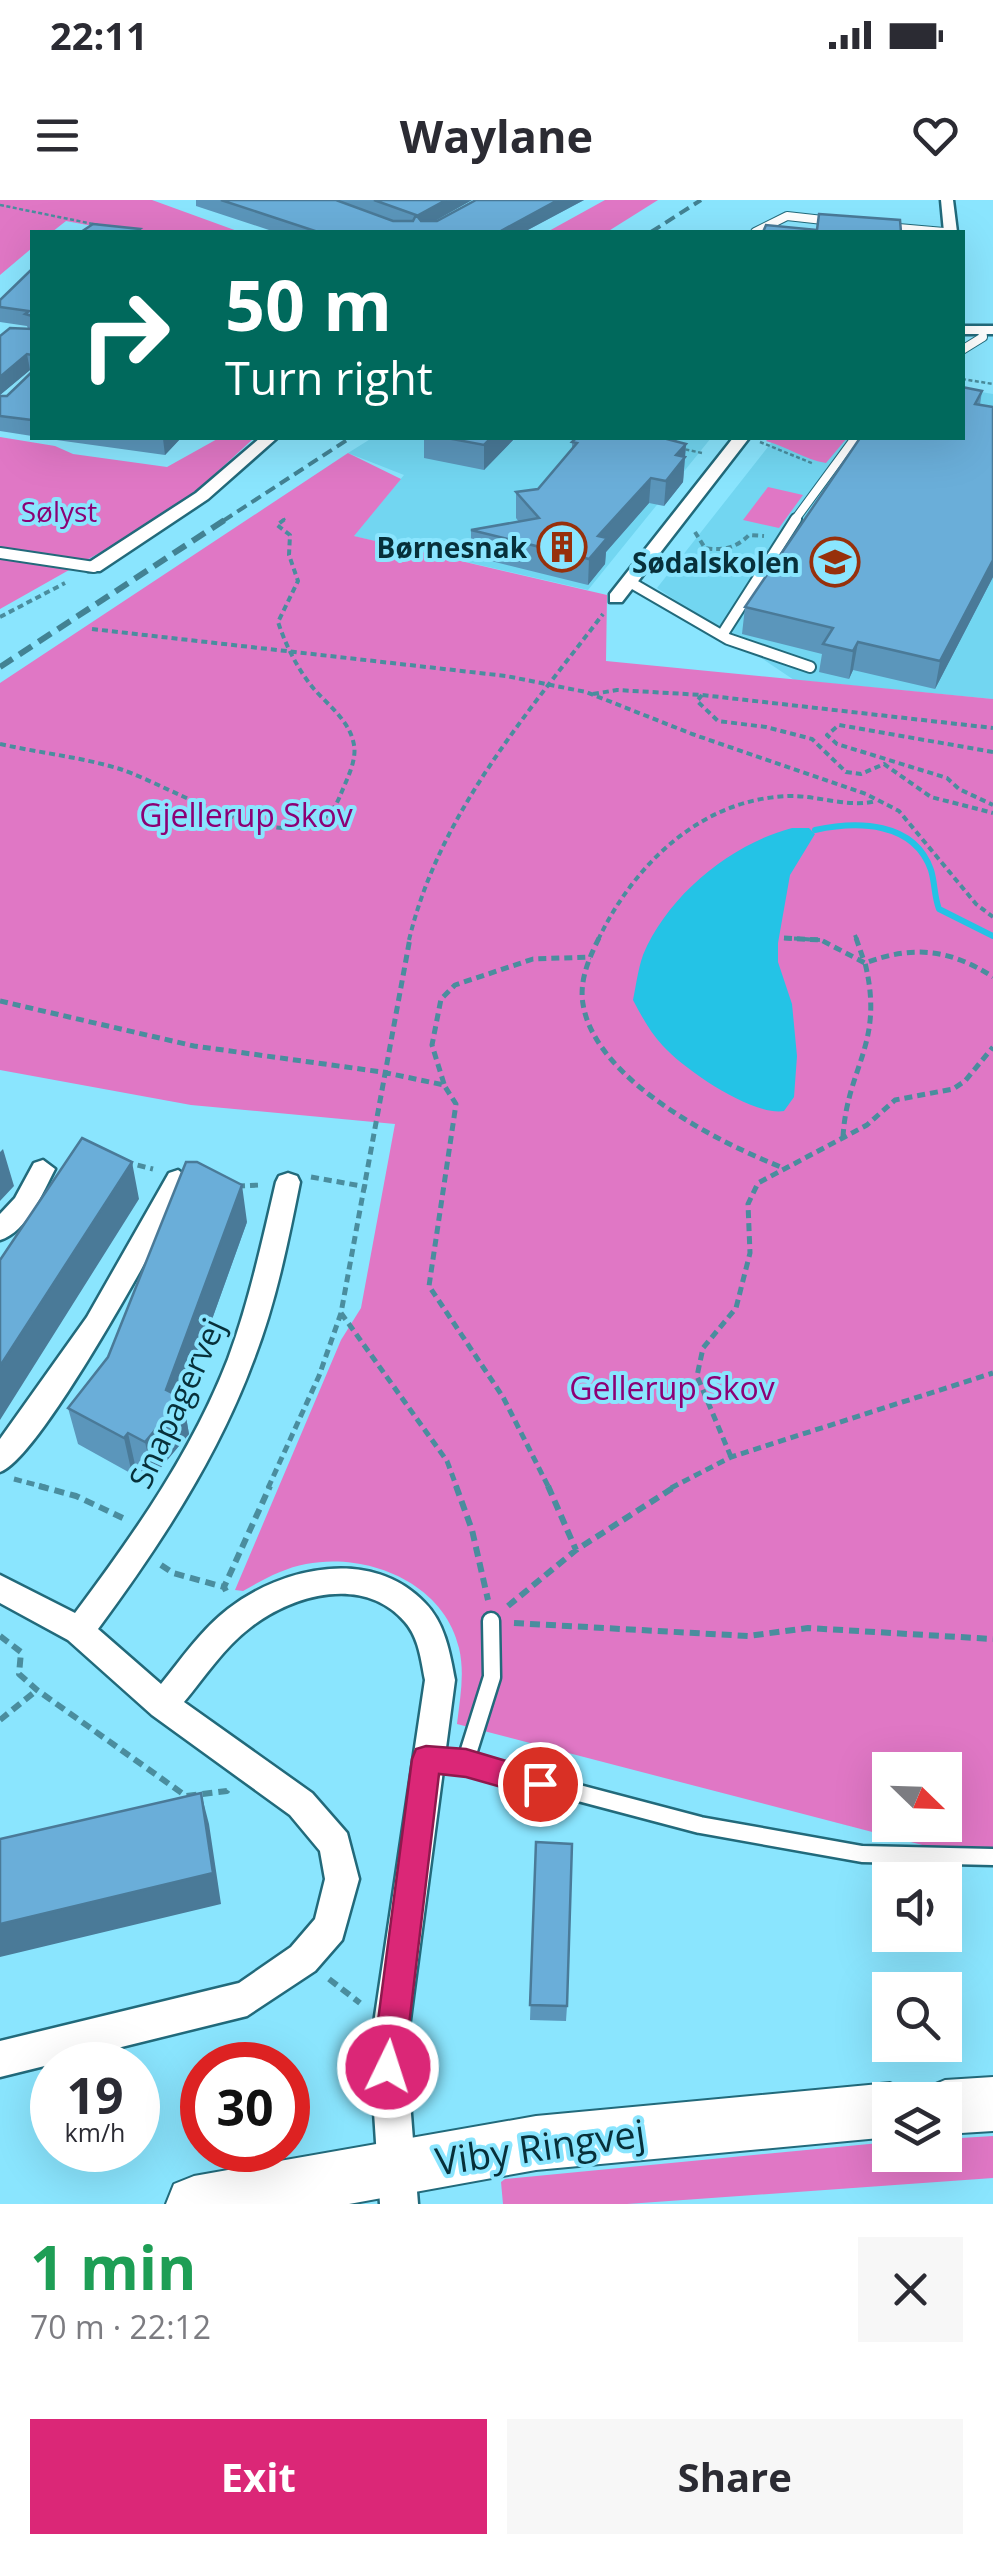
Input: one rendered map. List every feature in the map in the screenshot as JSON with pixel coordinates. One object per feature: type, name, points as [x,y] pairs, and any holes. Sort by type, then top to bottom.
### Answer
[{"type":"main road","points":[[962,2106],[993,2104]]},
{"type":"main road","name":"Viby Ringvej","points":[[194,2204],[397,2185],[536,2143],[684,2126],[872,2111]]},
{"type":"street","points":[[947,200],[947,230]]},
{"type":"street","points":[[94,568],[202,496],[266,440]]},
{"type":"street","points":[[616,598],[726,457],[747,444]]},
{"type":"street","points":[[0,1231],[24,1204],[43,1169]]},
{"type":"street","points":[[0,1460],[52,1396],[142,1250],[178,1179]]},
{"type":"street","name":"Snapagervej","points":[[80,1632],[148,1540],[188,1473],[232,1382],[266,1283],[288,1182]]},
{"type":"street","points":[[163,1706],[238,1618],[276,1595],[310,1582],[339,1579],[390,1592],[412,1608],[430,1629],[438,1651],[440,1680],[388,2050],[397,2185]]},
{"type":"street","points":[[0,1588],[80,1632],[163,1706],[301,1804],[336,1844],[342,1880],[330,1928],[303,1959],[247,1999],[0,2058]]},
{"type":"lane","points":[[758,230],[787,216],[836,221]]},
{"type":"lane","points":[[872,225],[904,230]]},
{"type":"lane","points":[[965,348],[988,330]]},
{"type":"lane","points":[[722,636],[782,538],[853,440]]},
{"type":"lane","points":[[0,553],[94,568]]},
{"type":"lane","points":[[628,581],[722,636],[810,667]]},
{"type":"lane","points":[[466,1763],[492,1677],[491,1622]]},
{"type":"lane","points":[[426,1759],[466,1763],[718,1828],[862,1854],[993,1857]]},
{"type":"path","points":[[0,204],[102,226]]},
{"type":"path","points":[[965,370],[970,380]]},
{"type":"path","points":[[965,379],[993,384]]},
{"type":"path","points":[[686,440],[679,448],[726,457]]},
{"type":"path","points":[[747,444],[761,440],[788,450],[797,459],[832,468]]},
{"type":"path","points":[[0,744],[37,754],[72,756],[136,774],[152,785],[247,822],[310,829],[329,818],[340,802],[347,775],[354,765],[356,747],[349,727],[310,685],[278,622],[298,581],[289,555],[290,535],[277,524],[286,518]]},
{"type":"path","points":[[680,539],[694,529],[706,548],[720,550],[737,546],[749,536],[782,538]]},
{"type":"path","points":[[0,617],[94,568]]},
{"type":"path","points":[[224,1587],[319,1376],[340,1314],[411,932],[439,858],[458,816],[499,750],[616,598]]},
{"type":"path","points":[[92,629],[550,684],[592,694],[879,801],[911,822],[976,904],[993,917]]},
{"type":"path","points":[[592,694],[616,690],[702,696],[993,728]]},
{"type":"path","points":[[702,696],[698,701],[714,719],[805,736],[846,772],[861,774],[884,764],[931,797],[993,813]]},
{"type":"path","points":[[993,752],[839,725],[828,735],[837,744],[947,778],[959,790],[993,805]]},
{"type":"path","points":[[786,1169],[737,1150],[650,1094],[622,1068],[584,1014],[581,985],[608,918],[644,866],[664,846],[723,812],[770,798],[803,796],[866,804],[879,801]]},
{"type":"path","points":[[843,1138],[848,1096],[872,1029],[873,1006],[855,935]]},
{"type":"path","points":[[784,938],[821,940],[865,963],[906,950],[927,949],[961,957],[993,977]]},
{"type":"path","points":[[576,1550],[525,1438],[489,1373],[439,1308],[429,1286],[456,1104],[444,1086],[432,1045],[441,999],[455,986],[534,959],[591,957]]},
{"type":"path","points":[[0,1001],[37,1006],[192,1046],[386,1070],[444,1086]]},
{"type":"path","points":[[731,1457],[697,1376],[703,1348],[736,1308],[750,1253],[748,1204],[758,1184],[868,1125],[895,1100],[952,1089],[965,1081],[993,1047]]},
{"type":"path","points":[[340,1314],[446,1461],[485,1576],[491,1622]]},
{"type":"path","points":[[491,1622],[576,1550],[658,1495],[731,1457],[993,1373]]},
{"type":"path","points":[[491,1622],[748,1636],[808,1628],[993,1639]]},
{"type":"path","points":[[0,1636],[21,1652],[18,1674],[186,1796],[227,1791],[246,1762]]},
{"type":"path","points":[[0,1720],[37,1690]]},
{"type":"shaded area","name":"Sødalskolen","points":[[965,389],[993,394],[993,699],[794,680],[657,588],[773,440],[965,440]]},
{"type":"shaded area","points":[[369,440],[709,440],[588,590],[353,536],[404,475],[348,453]]},
{"type":"shaded area","points":[[792,828],[809,828],[815,834],[790,875],[778,943],[778,962],[792,1004],[797,1056],[794,1097],[784,1111],[771,1111],[737,1099],[673,1056],[658,1041],[633,1000],[643,955],[668,912],[685,893],[746,846]]},
{"type":"green space","points":[[0,200],[152,200],[234,230],[114,230],[66,221],[55,230],[30,230],[30,250],[0,275]]},
{"type":"green space","points":[[605,200],[658,200],[610,230],[551,230]]},
{"type":"green space","name":"Sølyst","points":[[0,437],[55,446],[73,454],[167,467],[215,440],[252,440],[191,496],[147,526],[0,609]]},
{"type":"green space","points":[[767,440],[845,440],[826,463]]},
{"type":"green space","name":"Gjellerup Skov","points":[[348,453],[401,479],[354,536],[607,595],[606,661],[993,699],[993,1848],[930,1847],[911,1842],[962,1842],[962,1752],[872,1752],[872,1832],[457,1724],[462,1667],[451,1625],[420,1590],[378,1568],[330,1561],[306,1564],[281,1571],[243,1591],[235,1590],[341,1340],[361,1308],[395,1124],[191,1105],[0,1070],[0,683]]},
{"type":"green space","points":[[768,487],[803,495],[779,528],[743,520]]},
{"type":"green space","points":[[993,2136],[993,2178],[627,2204],[503,2204],[501,2182],[505,2179],[872,2144],[872,2172],[962,2172],[962,2138]]},
{"type":"building","points":[[221,200],[336,200],[393,221],[413,221],[416,215],[374,200],[446,200],[417,216],[421,221],[437,221],[476,200],[558,200],[503,230],[312,230]]},
{"type":"building","points":[[819,214],[900,220],[901,230],[817,230]]},
{"type":"building","points":[[93,224],[140,229],[139,230],[84,230]]},
{"type":"building","points":[[766,225],[817,230],[764,230]]},
{"type":"building","points":[[30,271],[30,315],[25,314],[29,311],[0,307],[0,300]]},
{"type":"building","points":[[10,328],[30,329],[30,355],[0,377],[0,336]]},
{"type":"building","points":[[30,374],[30,420],[0,416],[0,396],[7,396]]},
{"type":"building","points":[[965,388],[982,391],[975,404],[993,407],[993,560],[940,661],[858,642],[853,651],[823,644],[833,628],[745,607],[859,440],[965,440]]},
{"type":"building","points":[[458,440],[489,440],[484,445]]},
{"type":"building","points":[[671,440],[686,444],[676,455],[685,457],[666,481],[651,478],[598,536],[607,538],[589,559],[471,530],[539,518],[516,492],[538,489],[577,443],[572,442]]},
{"type":"building","points":[[82,1138],[132,1162],[0,1366],[0,1260]]},
{"type":"building","points":[[186,1162],[197,1162],[242,1185],[166,1390],[182,1398],[145,1442],[128,1433],[124,1438],[68,1408],[108,1357]]},
{"type":"building","points":[[201,1793],[213,1873],[0,1924],[0,1839]]},
{"type":"building","points":[[536,1842],[572,1844],[567,2006],[530,2005]]},
{"type":"waterway","points":[[815,830],[866,826],[898,833],[923,854],[931,870],[939,909],[993,936]]},
{"type":"railway","points":[[654,230],[701,200]]},
{"type":"railway","points":[[223,521],[347,440]]},
{"type":"railway","points":[[0,667],[226,519]]},
{"type":"place","name":"Børnesnak","points":[[562,547]]},
{"type":"place","name":"Sødalskolen","points":[[835,562]]},
{"type":"route","points":[[388,2067],[426,1759],[466,1763],[540,1784]]},
{"type":"park label","name":"Gellerup Skov","points":[[672,1387]]}]
